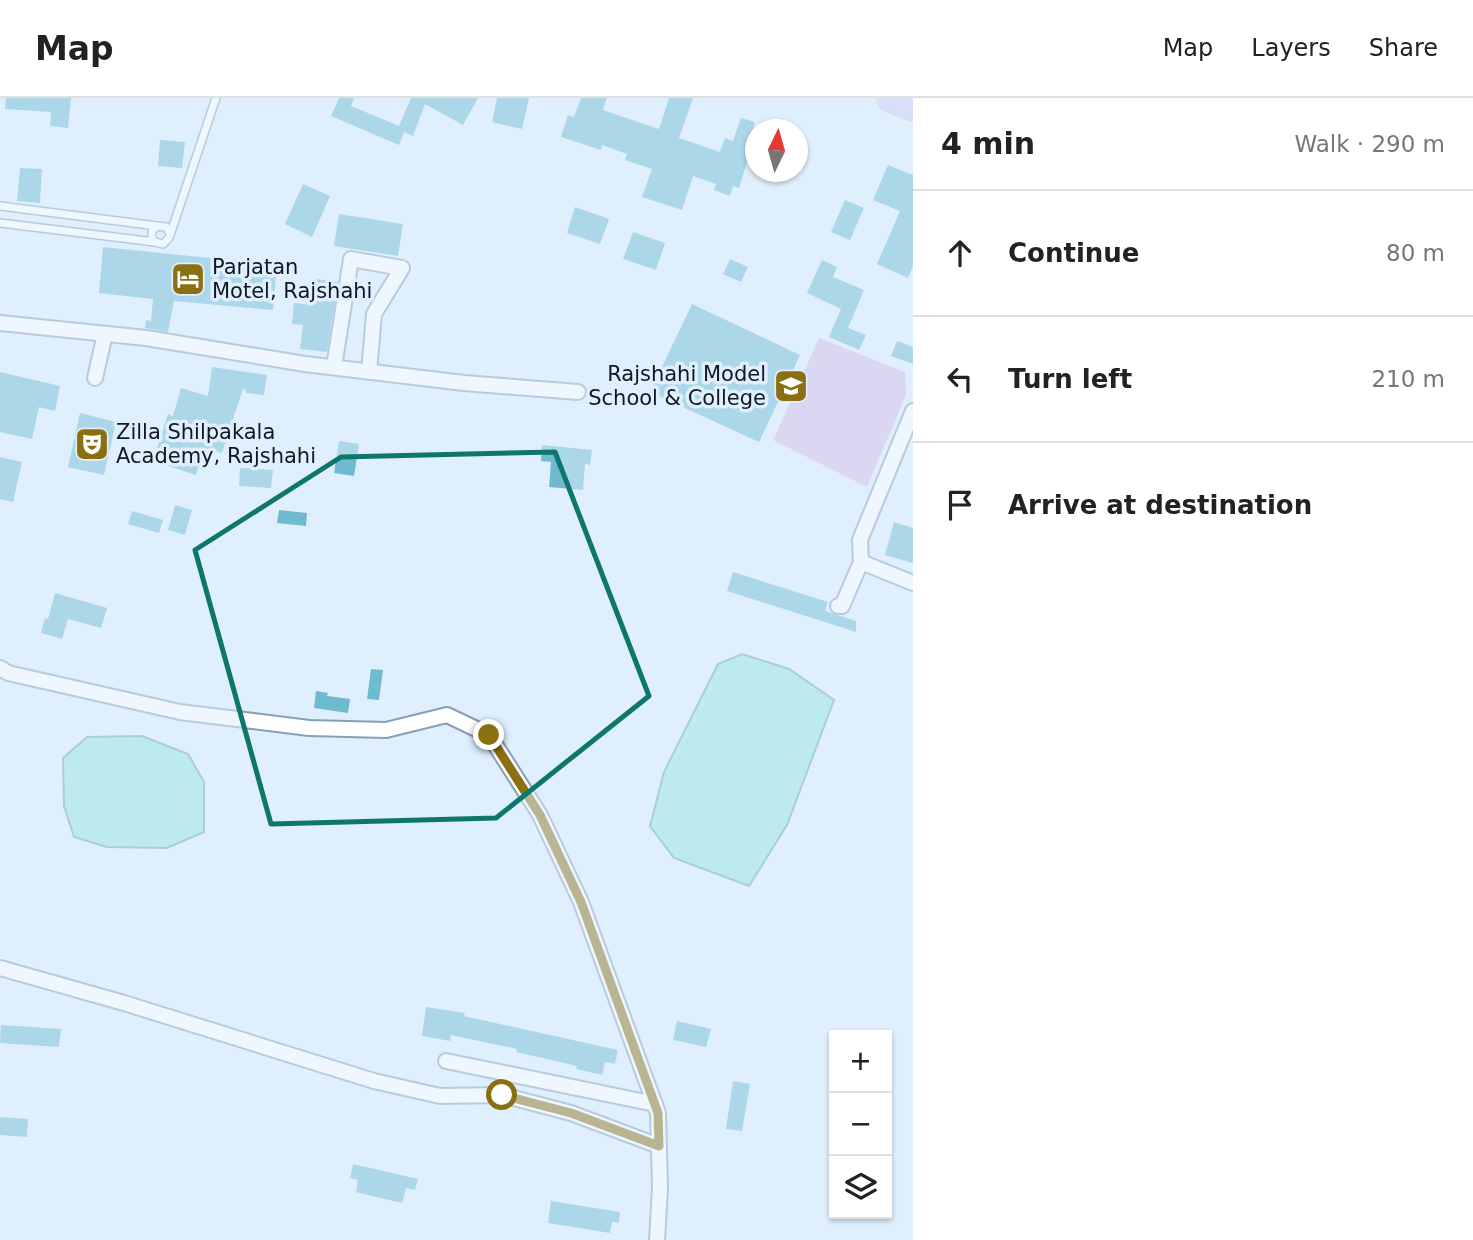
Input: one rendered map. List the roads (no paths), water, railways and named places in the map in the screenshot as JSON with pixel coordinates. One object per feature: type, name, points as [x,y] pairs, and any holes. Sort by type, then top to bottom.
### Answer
[{"type":"highway","points":[[891,98],[913,107]]},
{"type":"street","points":[[334,368],[351,259],[402,268],[374,314],[369,372]]},
{"type":"street","points":[[0,323],[105,334],[334,368],[464,383],[578,392]]},
{"type":"street","points":[[95,378],[105,334]]},
{"type":"street","points":[[838,606],[842,606],[861,562],[860,540],[913,411]]},
{"type":"street","points":[[861,562],[913,583]]},
{"type":"street","points":[[0,668],[8,673],[180,712],[309,728],[386,730],[447,715],[489,735],[540,815],[581,902],[658,1113],[660,1188],[657,1240]]},
{"type":"street","points":[[0,968],[124,1003],[373,1081],[440,1096],[502,1095],[571,1113],[659,1146]]},
{"type":"street","points":[[446,1061],[654,1104]]},
{"type":"lane","points":[[0,223],[163,244],[169,238],[216,98]]},
{"type":"lane","points":[[0,206],[166,227],[169,238]]},
{"type":"lane","points":[[155,242],[151,235],[157,226]]},
{"type":"place","name":"Parjatan Motel, Rajshahi","points":[[188,279]]},
{"type":"place","name":"Rajshahi Model School & College","points":[[791,386]]},
{"type":"place","name":"Zilla Shilpakala Academy, Rajshahi","points":[[92,444]]}]
